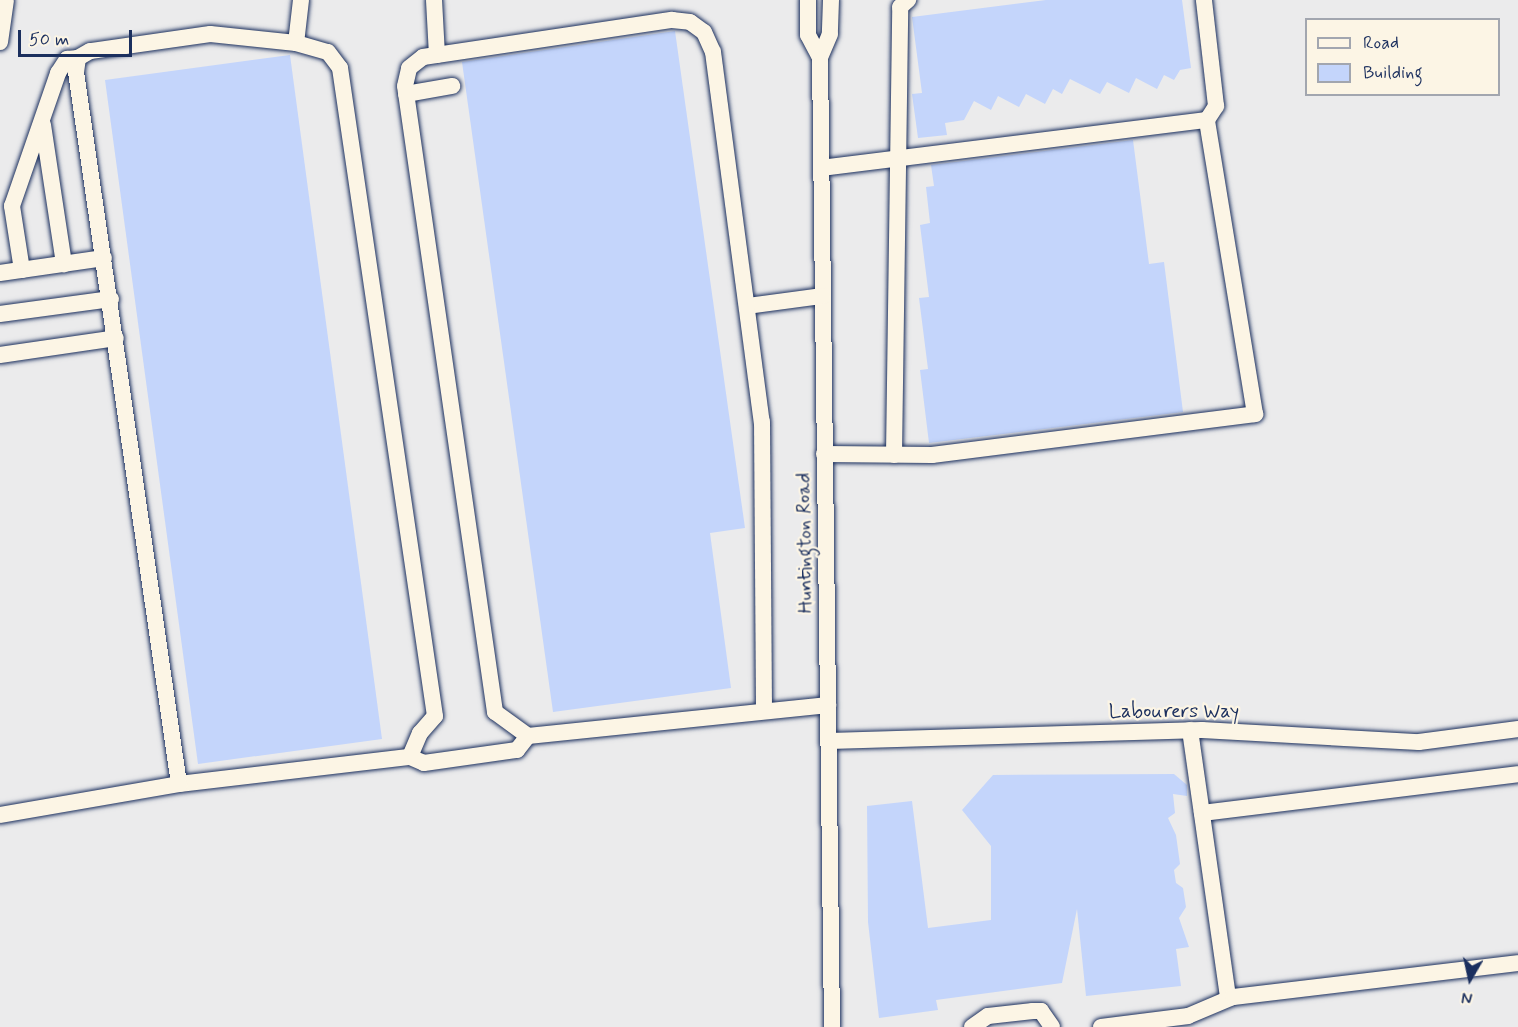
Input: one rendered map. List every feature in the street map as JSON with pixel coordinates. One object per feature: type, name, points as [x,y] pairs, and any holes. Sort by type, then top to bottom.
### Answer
[{"type":"street","points":[[0,42],[6,0]]},
{"type":"street","points":[[296,43],[301,0]]},
{"type":"street","points":[[434,0],[437,55]]},
{"type":"street","name":"Huntington Road","points":[[808,0],[808,35],[820,58]]},
{"type":"street","name":"Huntington Road","points":[[831,0],[830,34],[820,58],[832,1027]]},
{"type":"street","points":[[894,455],[900,7],[908,0]]},
{"type":"street","points":[[824,454],[932,455],[1255,414],[1207,120],[1216,106],[1203,0]]},
{"type":"street","points":[[764,710],[762,422],[713,52],[704,32],[690,22],[672,20],[423,57],[409,68],[406,94],[495,712],[528,736],[828,705]]},
{"type":"street","points":[[22,270],[12,206],[43,123],[58,73],[67,59],[78,58],[90,51],[210,34],[296,43],[328,52],[340,68],[435,716],[420,733],[410,757]]},
{"type":"street","points":[[78,58],[76,72],[111,299],[179,784]]},
{"type":"street","points":[[406,94],[452,86]]},
{"type":"street","points":[[821,168],[1207,120]]},
{"type":"street","points":[[43,123],[64,264]]},
{"type":"street","points":[[0,273],[104,258]]},
{"type":"street","points":[[747,306],[822,296]]},
{"type":"street","points":[[0,314],[111,299]]},
{"type":"street","points":[[0,355],[116,338]]},
{"type":"street","name":"Labourers Way","points":[[828,741],[1190,730],[1419,742],[1518,729]]},
{"type":"street","points":[[1190,730],[1228,999]]},
{"type":"street","points":[[0,814],[179,784],[410,757],[424,763],[517,750],[528,736]]},
{"type":"street","points":[[1202,813],[1518,774]]},
{"type":"street","points":[[1101,1027],[1188,1016],[1228,999],[1518,963]]},
{"type":"street","points":[[972,1027],[988,1016],[1033,1011],[1048,1017],[1052,1027]]},
{"type":"building","points":[[1046,0],[1182,0],[1191,68],[1180,70],[1174,80],[1164,75],[1157,89],[1136,78],[1129,93],[1107,82],[1100,94],[1070,79],[1062,94],[1053,89],[1045,104],[1026,94],[1019,107],[998,96],[991,110],[974,101],[964,120],[945,123],[947,135],[918,138],[912,94],[922,93],[912,17]]},
{"type":"building","points":[[675,31],[745,528],[710,533],[731,688],[553,712],[462,62]]},
{"type":"building","points":[[290,55],[382,739],[198,764],[105,80]]},
{"type":"building","points":[[1133,140],[1149,264],[1164,262],[1183,412],[929,443],[920,370],[928,369],[919,298],[929,297],[920,225],[930,223],[926,187],[934,186],[931,165]]},
{"type":"building","points":[[1174,774],[1187,785],[1187,796],[1173,794],[1175,813],[1168,818],[1176,835],[1180,864],[1174,870],[1176,883],[1183,888],[1186,907],[1179,918],[1189,947],[1176,949],[1181,986],[1086,996],[1077,909],[1062,983],[936,1000],[938,1010],[879,1018],[868,922],[867,806],[912,801],[928,928],[991,920],[991,846],[962,810],[993,775]]}]
